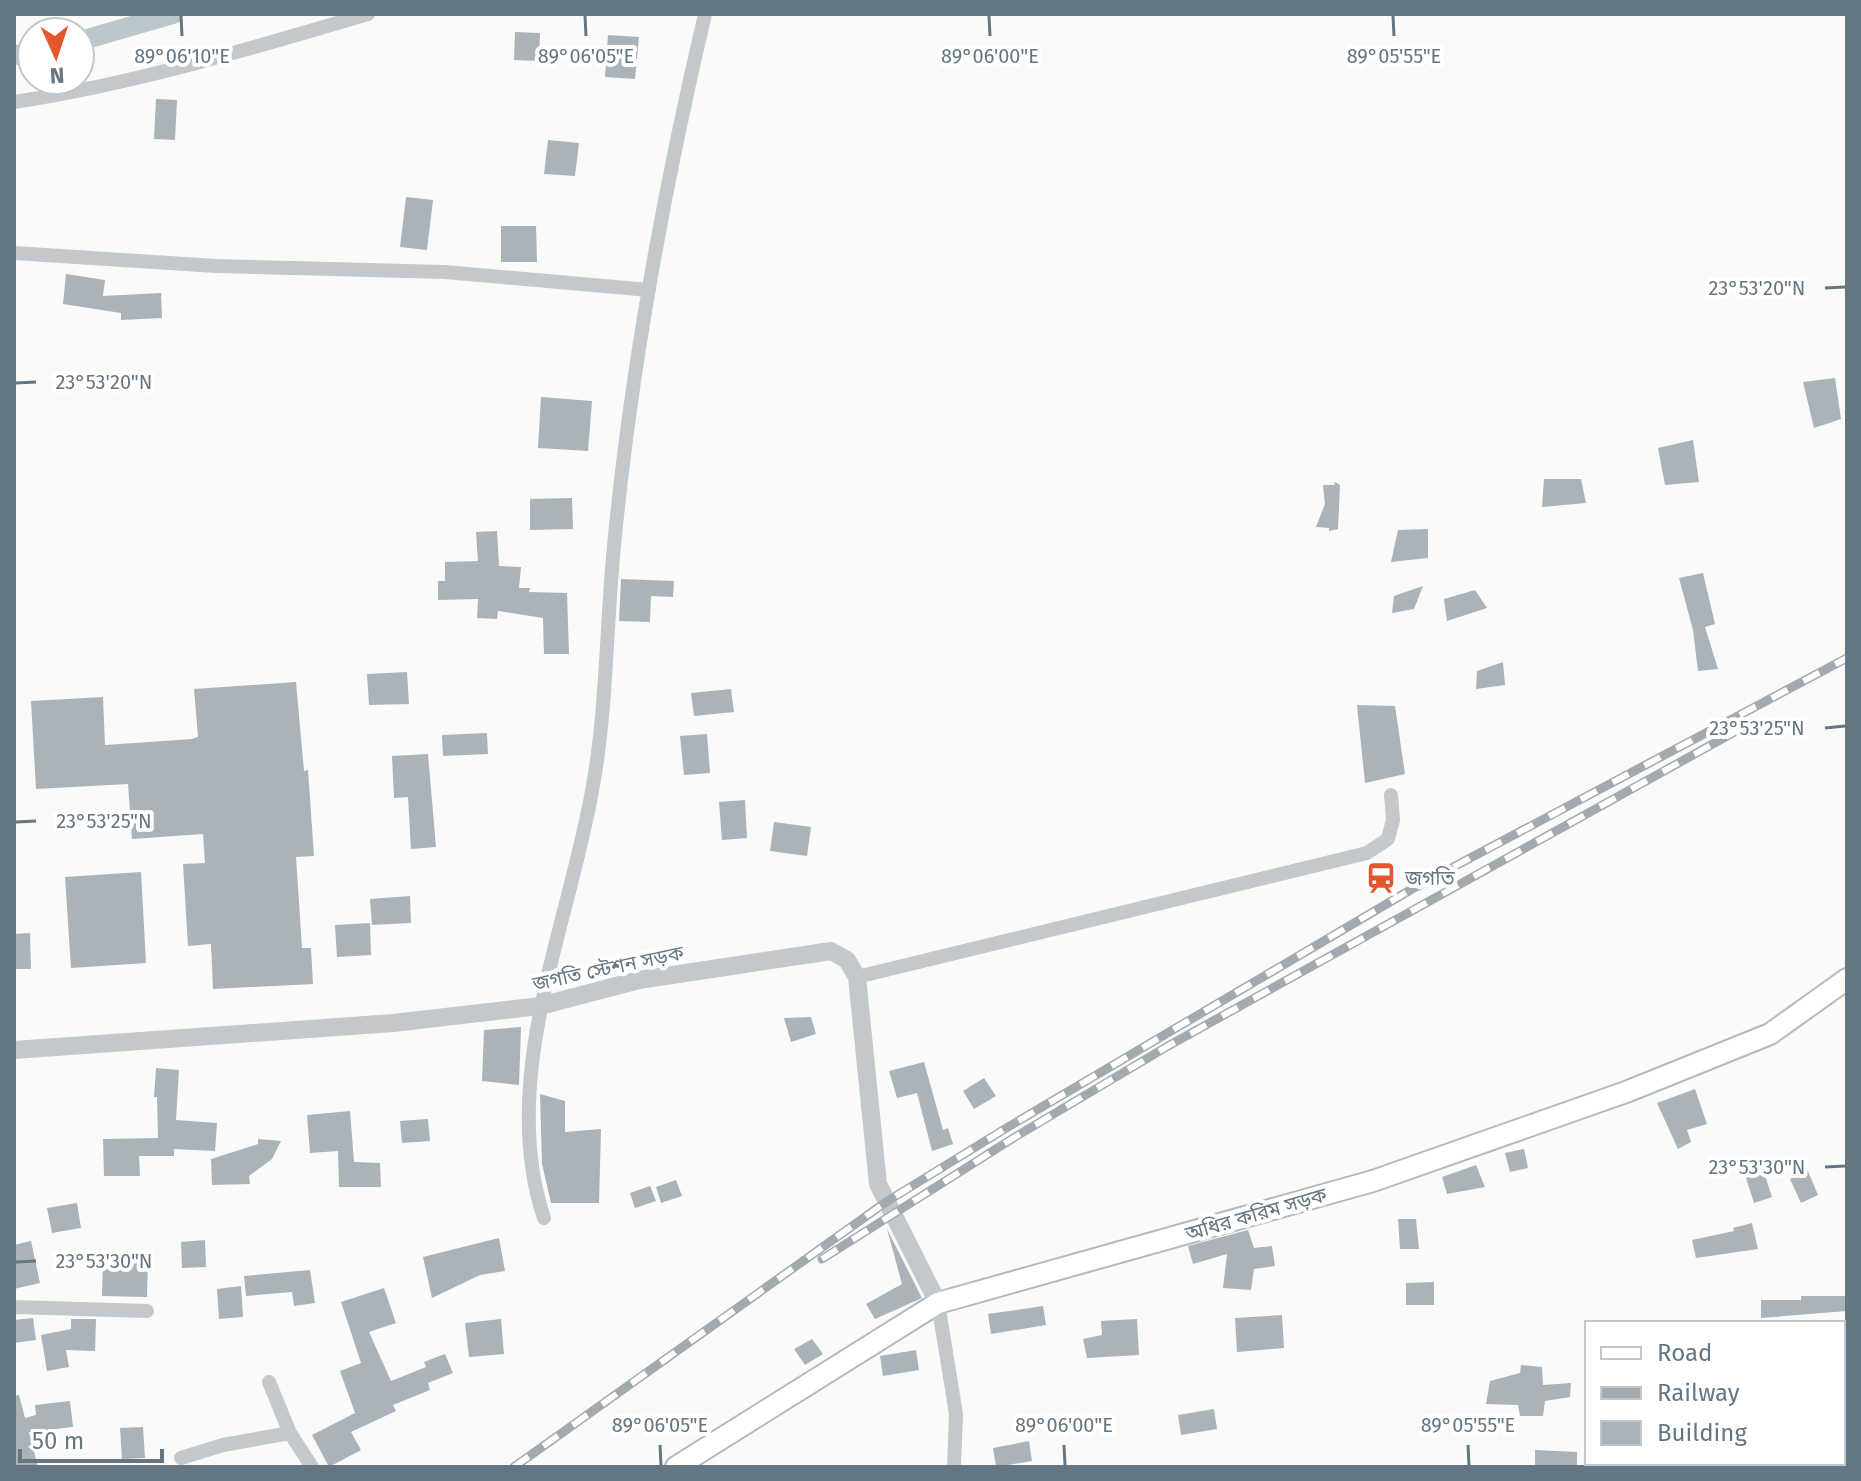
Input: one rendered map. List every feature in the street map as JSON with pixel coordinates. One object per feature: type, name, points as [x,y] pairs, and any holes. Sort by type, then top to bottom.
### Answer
[{"type":"main road","name":"অধির করিম সড়ক","points":[[676,1467],[938,1303],[1373,1181],[1626,1092],[1770,1034],[1847,979]]},
{"type":"street","points":[[14,102],[78,92],[368,14]]},
{"type":"street","points":[[544,1218],[532,1183],[527,1127],[540,1006],[592,790],[614,546],[649,290],[672,156],[705,14]]},
{"type":"street","points":[[14,253],[216,266],[445,272],[649,290]]},
{"type":"street","points":[[954,1467],[956,1414],[938,1303],[878,1184],[857,977],[1367,853],[1388,839],[1393,820],[1391,795]]},
{"type":"street","name":"জগতি স্টেশন সড়ক","points":[[14,1050],[393,1023],[540,1006],[639,980],[831,951],[847,960],[857,977]]},
{"type":"street","points":[[14,1307],[147,1311]]},
{"type":"street","points":[[269,1382],[290,1433],[312,1467]]},
{"type":"street","points":[[181,1458],[223,1445],[290,1433]]},
{"type":"building","points":[[515,32],[540,33],[539,61],[514,60]]},
{"type":"building","points":[[608,35],[639,37],[635,79],[605,77]]},
{"type":"building","points":[[156,99],[177,100],[175,140],[154,139]]},
{"type":"building","points":[[548,140],[579,143],[575,176],[544,174]]},
{"type":"building","points":[[406,197],[433,200],[427,250],[400,247]]},
{"type":"building","points":[[501,226],[536,226],[537,262],[501,262]]},
{"type":"building","points":[[66,274],[105,280],[103,296],[161,293],[162,318],[121,320],[121,313],[63,304]]},
{"type":"building","points":[[1835,378],[1841,419],[1814,428],[1803,382]]},
{"type":"building","points":[[541,397],[592,401],[588,451],[538,448]]},
{"type":"building","points":[[1693,440],[1699,482],[1665,485],[1658,448]]},
{"type":"building","points":[[1544,479],[1581,479],[1586,503],[1542,507]]},
{"type":"building","points":[[1335,482],[1340,485],[1338,529],[1329,531],[1329,528],[1316,527],[1325,504],[1323,485],[1334,485]]},
{"type":"building","points":[[572,498],[573,529],[530,530],[530,499]]},
{"type":"building","points":[[1428,529],[1428,558],[1391,562],[1398,530]]},
{"type":"building","points":[[497,531],[499,566],[521,567],[519,588],[530,588],[529,592],[567,593],[569,654],[544,654],[543,618],[498,611],[497,619],[477,618],[478,599],[438,600],[438,581],[445,581],[445,562],[478,561],[476,532]]},
{"type":"building","points":[[1703,573],[1715,624],[1705,627],[1718,669],[1698,671],[1693,630],[1679,578]]},
{"type":"building","points":[[621,579],[674,581],[673,597],[651,596],[650,622],[619,621]]},
{"type":"building","points":[[1423,586],[1414,609],[1392,613],[1394,596]]},
{"type":"building","points":[[1475,590],[1487,608],[1447,621],[1444,599]]},
{"type":"building","points":[[1503,662],[1505,685],[1476,689],[1477,671]]},
{"type":"building","points":[[407,672],[409,704],[369,705],[367,674]]},
{"type":"building","points":[[296,682],[304,771],[308,770],[314,856],[296,857],[302,948],[311,948],[313,984],[213,989],[211,944],[188,946],[183,864],[205,863],[203,834],[132,839],[128,784],[36,789],[31,701],[103,697],[105,745],[192,739],[198,737],[194,689]]},
{"type":"building","points":[[731,689],[734,712],[694,716],[691,693]]},
{"type":"building","points":[[1357,705],[1395,706],[1405,774],[1365,783]]},
{"type":"building","points":[[487,733],[488,754],[443,756],[442,735]]},
{"type":"building","points":[[707,734],[710,773],[684,775],[680,736]]},
{"type":"building","points":[[428,754],[436,847],[411,849],[408,797],[394,798],[392,756]]},
{"type":"building","points":[[745,800],[747,838],[722,840],[719,802]]},
{"type":"building","points":[[774,822],[811,827],[807,856],[770,851]]},
{"type":"building","points":[[141,872],[146,963],[71,968],[65,877]]},
{"type":"building","points":[[410,896],[411,923],[372,925],[370,899]]},
{"type":"building","points":[[370,923],[371,955],[337,957],[335,925]]},
{"type":"building","points":[[30,933],[31,969],[14,969],[14,934]]},
{"type":"building","points":[[811,1017],[816,1034],[791,1042],[784,1018]]},
{"type":"building","points":[[521,1027],[519,1085],[482,1081],[484,1030]]},
{"type":"building","points":[[924,1062],[943,1130],[948,1128],[953,1144],[932,1151],[917,1093],[897,1098],[889,1071]]},
{"type":"building","points":[[156,1068],[179,1070],[176,1120],[217,1123],[215,1151],[174,1149],[174,1156],[139,1156],[140,1176],[104,1176],[103,1139],[158,1138],[157,1097],[154,1097]]},
{"type":"building","points":[[984,1078],[996,1096],[974,1109],[963,1091]]},
{"type":"building","points":[[1695,1089],[1707,1124],[1687,1130],[1691,1142],[1678,1149],[1657,1103]]},
{"type":"building","points":[[540,1094],[565,1101],[565,1132],[601,1129],[599,1203],[551,1203],[542,1164]]},
{"type":"building","points":[[350,1111],[354,1162],[380,1163],[381,1187],[339,1187],[338,1151],[310,1153],[307,1115]]},
{"type":"building","points":[[428,1119],[430,1141],[402,1143],[400,1121]]},
{"type":"building","points":[[258,1139],[281,1141],[272,1159],[249,1176],[250,1184],[212,1185],[211,1159],[258,1144]]},
{"type":"building","points":[[1524,1149],[1528,1168],[1510,1172],[1505,1153]]},
{"type":"building","points":[[1476,1165],[1485,1187],[1447,1194],[1442,1177]]},
{"type":"building","points":[[1808,1171],[1818,1195],[1801,1203],[1790,1179]]},
{"type":"building","points":[[1764,1172],[1772,1197],[1754,1203],[1746,1178]]},
{"type":"building","points":[[676,1180],[682,1196],[661,1203],[656,1187]]},
{"type":"building","points":[[650,1186],[656,1201],[635,1208],[630,1193]]},
{"type":"building","points":[[77,1203],[81,1228],[52,1233],[47,1208]]},
{"type":"building","points":[[1398,1219],[1416,1219],[1419,1249],[1400,1249]]},
{"type":"building","points":[[1752,1223],[1758,1249],[1696,1258],[1692,1240],[1734,1231],[1733,1228]]},
{"type":"building","points":[[887,1229],[922,1298],[875,1319],[866,1304],[902,1284]]},
{"type":"building","points":[[1248,1230],[1254,1248],[1272,1246],[1275,1266],[1254,1269],[1251,1290],[1223,1288],[1227,1254],[1193,1264],[1188,1246]]},
{"type":"building","points":[[499,1238],[505,1271],[480,1275],[432,1298],[423,1257]]},
{"type":"building","points":[[205,1240],[206,1267],[182,1268],[181,1242]]},
{"type":"building","points":[[31,1241],[40,1283],[14,1289],[14,1245]]},
{"type":"building","points":[[103,1257],[148,1258],[147,1297],[102,1296]]},
{"type":"building","points":[[310,1270],[315,1303],[294,1306],[292,1292],[246,1296],[244,1276]]},
{"type":"building","points":[[1434,1282],[1434,1305],[1406,1305],[1406,1283]]},
{"type":"building","points":[[241,1286],[243,1317],[219,1319],[217,1289]]},
{"type":"building","points":[[384,1288],[396,1323],[369,1332],[391,1381],[426,1367],[424,1362],[445,1354],[453,1373],[428,1383],[430,1390],[393,1405],[396,1411],[351,1432],[361,1450],[329,1467],[312,1435],[355,1413],[340,1371],[361,1363],[341,1302]]},
{"type":"building","points":[[1801,1296],[1847,1296],[1847,1311],[1761,1318],[1761,1300],[1801,1300]]},
{"type":"building","points":[[1043,1306],[1046,1325],[991,1334],[988,1314]]},
{"type":"building","points":[[1282,1315],[1284,1348],[1237,1352],[1235,1318]]},
{"type":"building","points":[[33,1318],[36,1340],[14,1343],[14,1320]]},
{"type":"building","points":[[71,1319],[96,1319],[95,1351],[66,1350],[69,1367],[47,1371],[41,1335],[71,1329]]},
{"type":"building","points":[[501,1319],[504,1354],[469,1357],[465,1323]]},
{"type":"building","points":[[1137,1319],[1139,1355],[1087,1358],[1083,1339],[1102,1335],[1101,1321]]},
{"type":"building","points":[[812,1339],[823,1354],[805,1365],[794,1349]]},
{"type":"building","points":[[916,1350],[919,1370],[883,1376],[880,1356]]},
{"type":"building","points":[[1521,1365],[1542,1367],[1543,1385],[1571,1383],[1570,1397],[1545,1401],[1543,1416],[1520,1416],[1518,1405],[1486,1404],[1490,1381],[1520,1373]]},
{"type":"building","points":[[19,1395],[25,1418],[36,1415],[35,1405],[70,1401],[73,1427],[29,1432],[38,1467],[14,1467],[14,1396]]},
{"type":"building","points":[[1214,1409],[1217,1429],[1181,1435],[1178,1415]]},
{"type":"building","points":[[143,1427],[145,1458],[122,1459],[120,1428]]},
{"type":"building","points":[[1029,1441],[1032,1461],[996,1467],[993,1448]]},
{"type":"building","points":[[1535,1450],[1577,1452],[1577,1467],[1535,1467]]},
{"type":"waterway","points":[[96,36],[173,14]]},
{"type":"railway","points":[[514,1467],[886,1202],[1008,1127],[1412,889],[1847,658]]},
{"type":"railway","points":[[822,1259],[1015,1137],[1168,1046],[1747,725]]},
{"type":"place","name":"জগতি","points":[[1381,878]]}]
